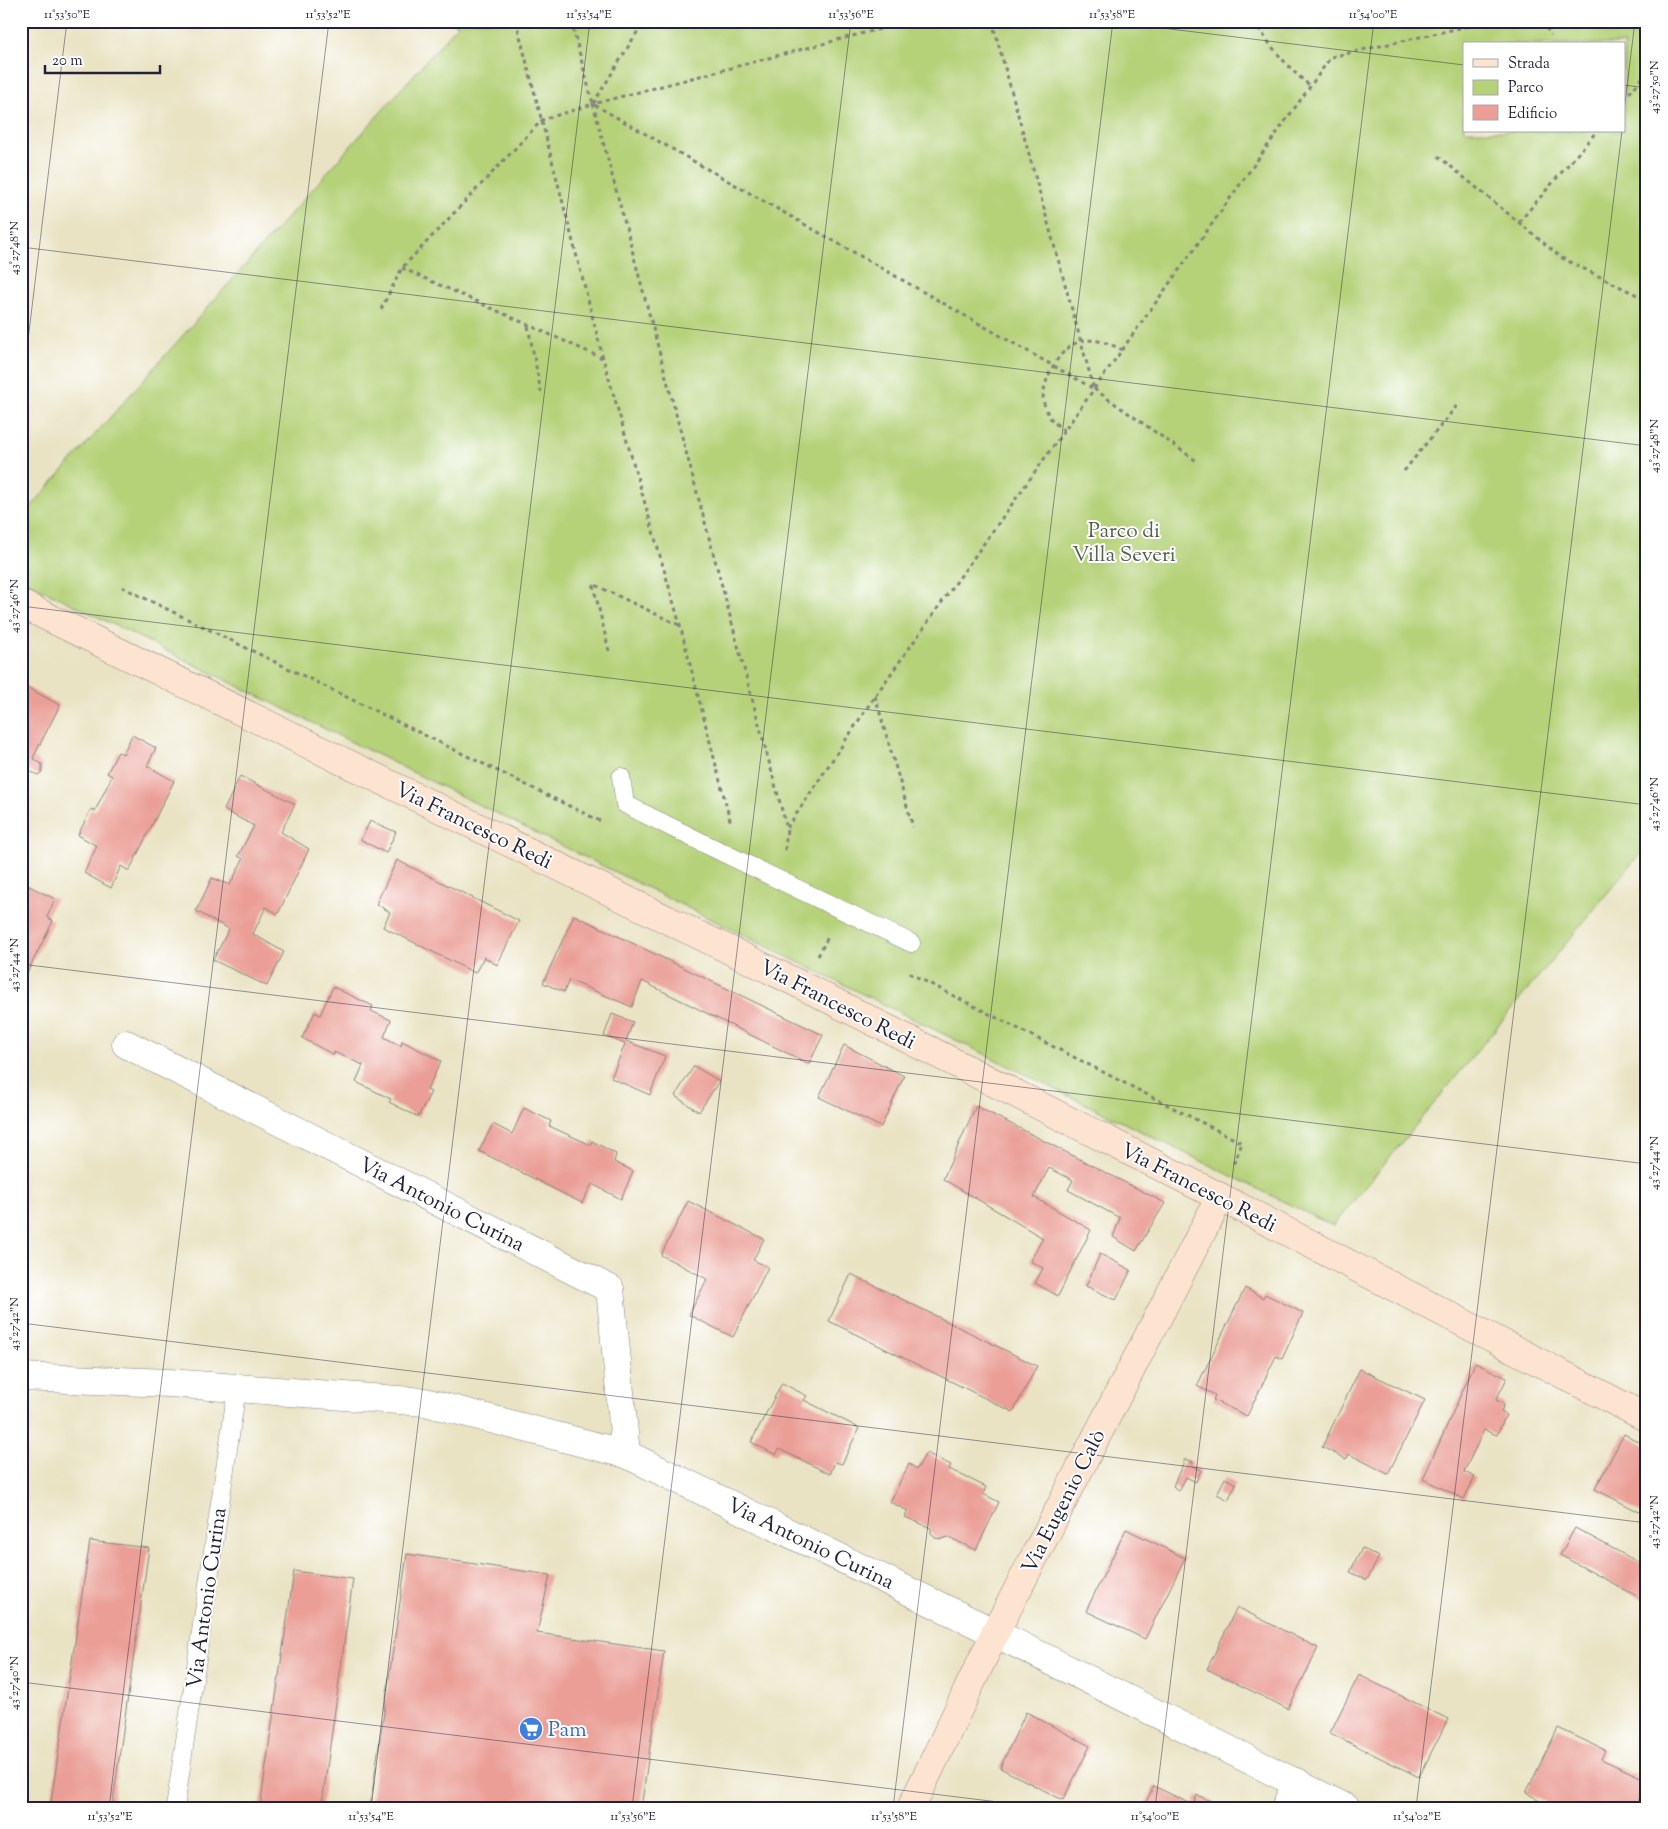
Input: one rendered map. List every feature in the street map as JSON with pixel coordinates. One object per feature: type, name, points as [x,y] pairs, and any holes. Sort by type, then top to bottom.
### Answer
[{"type":"street","name":"Via Francesco Redi","points":[[21,604],[803,986],[1220,1197],[1647,1418]]},
{"type":"street","name":"Via Antonio Curina","points":[[126,1044],[610,1289],[626,1454]]},
{"type":"street","name":"Via Eugenio Calò","points":[[910,1808],[996,1633],[1220,1197]]},
{"type":"street","name":"Via Antonio Curina","points":[[21,1377],[169,1383],[425,1402],[626,1454],[996,1633],[1346,1808]]},
{"type":"street","points":[[1285,1808],[1297,1782]]},
{"type":"lane","points":[[621,777],[624,804],[740,862],[911,943]]},
{"type":"lane","name":"Via Antonio Curina","points":[[175,1808],[237,1388]]},
{"type":"path","points":[[516,21],[603,358],[680,625],[740,862]]},
{"type":"path","points":[[571,21],[787,829],[782,881]]},
{"type":"path","points":[[593,104],[644,21]]},
{"type":"path","points":[[381,309],[402,268],[542,120],[593,104],[910,21]]},
{"type":"path","points":[[992,21],[1094,388]]},
{"type":"path","points":[[1254,21],[1290,70],[1310,86]]},
{"type":"path","points":[[787,829],[875,696],[1330,57],[1491,21]]},
{"type":"path","points":[[1542,21],[1551,35]]},
{"type":"path","points":[[1626,97],[1647,73]]},
{"type":"path","points":[[593,104],[1094,388],[1198,462]]},
{"type":"path","points":[[1519,222],[1596,132]]},
{"type":"path","points":[[1438,156],[1562,258],[1647,300]]},
{"type":"path","points":[[402,268],[603,358]]},
{"type":"path","points":[[528,325],[541,392]]},
{"type":"path","points":[[1064,431],[1049,416],[1043,400],[1046,382],[1053,366],[1063,352],[1081,342],[1099,341],[1111,343],[1122,350]]},
{"type":"path","points":[[1404,471],[1459,403]]},
{"type":"path","points":[[609,650],[593,584],[680,625]]},
{"type":"path","points":[[122,588],[602,822]]},
{"type":"path","points":[[875,696],[913,827]]},
{"type":"path","points":[[803,986],[830,933],[822,929]]},
{"type":"path","points":[[900,969],[1242,1143],[1220,1197]]},
{"type":"green space","name":"Parco di Villa Severi","points":[[451,21],[1647,21],[1647,845],[1333,1226],[21,579],[21,518],[458,25]]},
{"type":"building","points":[[21,684],[60,705],[33,758],[42,764],[42,772],[38,775],[29,771],[21,789]]},
{"type":"building","points":[[132,735],[156,748],[147,766],[174,781],[129,871],[121,866],[111,888],[84,873],[97,846],[78,835],[91,809],[95,811],[112,776],[107,773],[118,752],[123,754]]},
{"type":"building","points":[[240,776],[295,804],[281,832],[309,849],[278,914],[266,907],[253,934],[284,952],[267,986],[213,960],[229,929],[196,911],[212,878],[230,885],[243,859],[238,856],[254,826],[224,810]]},
{"type":"building","points":[[370,821],[396,832],[386,853],[361,840]]},
{"type":"building","points":[[397,860],[519,921],[497,965],[484,957],[475,973],[383,927],[390,912],[376,904]]},
{"type":"building","points":[[21,882],[55,899],[47,917],[53,921],[21,985]]},
{"type":"building","points":[[574,915],[823,1035],[809,1064],[642,981],[632,1007],[569,980],[564,992],[543,983]]},
{"type":"building","points":[[333,987],[373,1006],[371,1011],[391,1020],[384,1037],[401,1046],[402,1041],[441,1061],[427,1090],[431,1092],[418,1117],[389,1102],[391,1099],[356,1082],[363,1065],[334,1052],[334,1055],[302,1038],[315,1012],[320,1015]]},
{"type":"building","points":[[612,1014],[633,1022],[626,1041],[665,1056],[650,1095],[611,1078],[625,1044],[604,1036]]},
{"type":"building","points":[[844,1045],[904,1076],[881,1127],[819,1097]]},
{"type":"building","points":[[694,1066],[719,1081],[699,1112],[675,1096]]},
{"type":"building","points":[[976,1106],[1165,1203],[1136,1251],[1113,1237],[1120,1218],[1068,1190],[1073,1180],[1049,1168],[1034,1197],[1091,1230],[1058,1296],[1035,1283],[1043,1268],[1030,1261],[1043,1238],[943,1179]]},
{"type":"building","points":[[524,1108],[551,1121],[549,1126],[591,1145],[592,1141],[616,1154],[614,1162],[633,1171],[621,1199],[592,1184],[582,1203],[479,1151],[493,1124],[512,1134]]},
{"type":"building","points":[[688,1201],[764,1239],[753,1260],[768,1267],[733,1337],[689,1315],[707,1279],[661,1255]]},
{"type":"building","points":[[1100,1254],[1131,1270],[1116,1300],[1086,1286]]},
{"type":"building","points":[[851,1274],[1037,1366],[1013,1412],[829,1321]]},
{"type":"building","points":[[1245,1288],[1263,1298],[1265,1294],[1303,1313],[1282,1359],[1276,1356],[1247,1416],[1213,1400],[1215,1395],[1197,1386]]},
{"type":"building","points":[[1475,1363],[1507,1378],[1496,1400],[1504,1404],[1501,1412],[1506,1415],[1497,1435],[1484,1430],[1464,1472],[1475,1477],[1464,1499],[1423,1479]]},
{"type":"building","points":[[1360,1369],[1425,1400],[1388,1474],[1349,1454],[1346,1459],[1322,1447]]},
{"type":"building","points":[[782,1383],[807,1396],[804,1400],[859,1428],[842,1464],[835,1462],[830,1474],[779,1449],[776,1455],[751,1442]]},
{"type":"building","points":[[1624,1434],[1647,1446],[1647,1516],[1595,1489]]},
{"type":"building","points":[[926,1453],[951,1465],[949,1469],[986,1487],[983,1494],[999,1502],[976,1550],[948,1537],[942,1539],[935,1538],[931,1533],[931,1528],[905,1517],[908,1511],[890,1502],[909,1464],[917,1469]]},
{"type":"building","points":[[1185,1459],[1193,1462],[1191,1465],[1201,1470],[1196,1482],[1186,1477],[1179,1491],[1173,1486]]},
{"type":"building","points":[[1225,1478],[1236,1484],[1228,1500],[1217,1494]]},
{"type":"building","points":[[1575,1528],[1647,1567],[1646,1601],[1560,1555]]},
{"type":"building","points":[[1126,1529],[1185,1558],[1145,1639],[1086,1611]]},
{"type":"building","points":[[90,1541],[149,1548],[112,1808],[88,1808],[51,1802]]},
{"type":"building","points":[[1362,1548],[1379,1557],[1367,1580],[1350,1572]]},
{"type":"building","name":"Pam","points":[[407,1554],[550,1575],[537,1633],[664,1651],[641,1808],[370,1808]]},
{"type":"building","points":[[294,1571],[353,1579],[322,1804],[321,1808],[260,1808]]},
{"type":"building","points":[[1237,1607],[1318,1648],[1288,1709],[1207,1669]]},
{"type":"building","points":[[1359,1675],[1448,1719],[1419,1777],[1330,1733]]},
{"type":"building","points":[[1026,1712],[1090,1746],[1063,1800],[1000,1768]]},
{"type":"building","points":[[1558,1728],[1605,1750],[1601,1759],[1647,1780],[1635,1808],[1556,1808],[1526,1793]]},
{"type":"building","points":[[1154,1786],[1193,1805],[1197,1795],[1226,1808],[1143,1808]]},
{"type":"place","name":"Pam","points":[[531,1729]]}]
